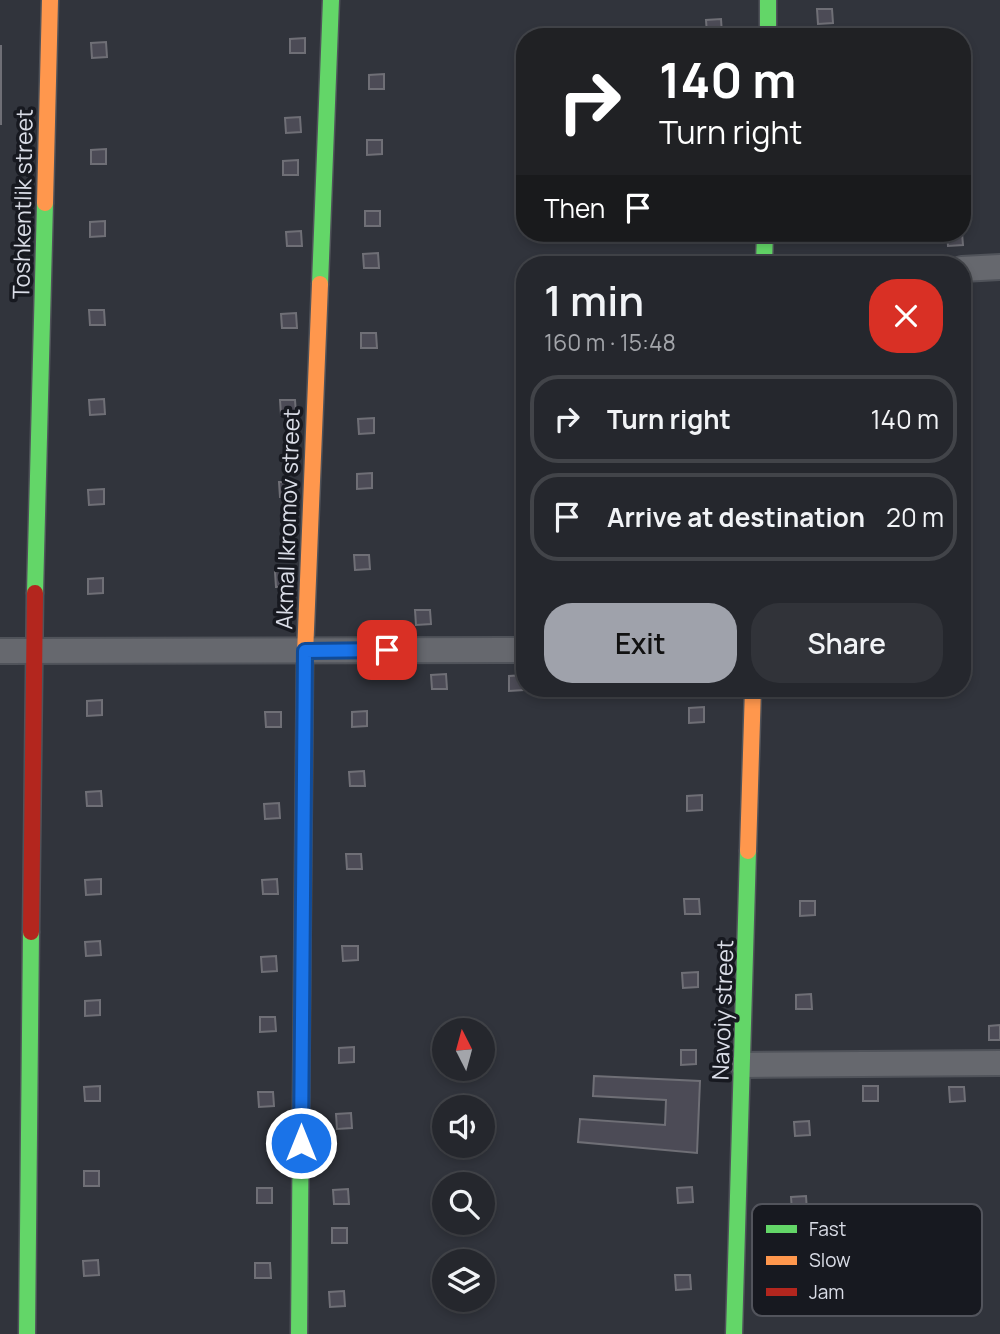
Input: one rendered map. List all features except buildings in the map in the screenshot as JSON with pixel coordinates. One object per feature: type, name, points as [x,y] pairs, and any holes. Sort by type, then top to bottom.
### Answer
[{"type":"street","name":"Toshkentlik street","points":[[27,1334],[34,651],[50,0]]},
{"type":"street","name":"Akmal Ikromov street","points":[[299,1334],[305,651],[331,0]]},
{"type":"street","points":[[768,0],[768,28]]},
{"type":"street","points":[[971,269],[1000,267]]},
{"type":"street","points":[[0,650],[516,650]]},
{"type":"street","name":"Navoiy street","points":[[734,1334],[753,697]]},
{"type":"street","points":[[743,1065],[1000,1063]]},
{"type":"traffic: fast","points":[[320,284],[331,0]]},
{"type":"traffic: fast","points":[[768,0],[768,28]]},
{"type":"traffic: fast","points":[[35,593],[45,203]]},
{"type":"traffic: fast","points":[[764,256],[765,242]]},
{"type":"traffic: fast","points":[[299,1334],[305,654]]},
{"type":"traffic: fast","points":[[734,1334],[748,851]]},
{"type":"traffic: fast","points":[[27,1334],[31,932]]},
{"type":"traffic: slow","points":[[45,203],[50,0]]},
{"type":"traffic: slow","points":[[305,654],[320,284]]},
{"type":"traffic: slow","points":[[748,851],[753,697]]},
{"type":"traffic: jam","points":[[31,932],[35,593]]},
{"type":"route","points":[[301,1143],[305,651],[387,650]]}]
